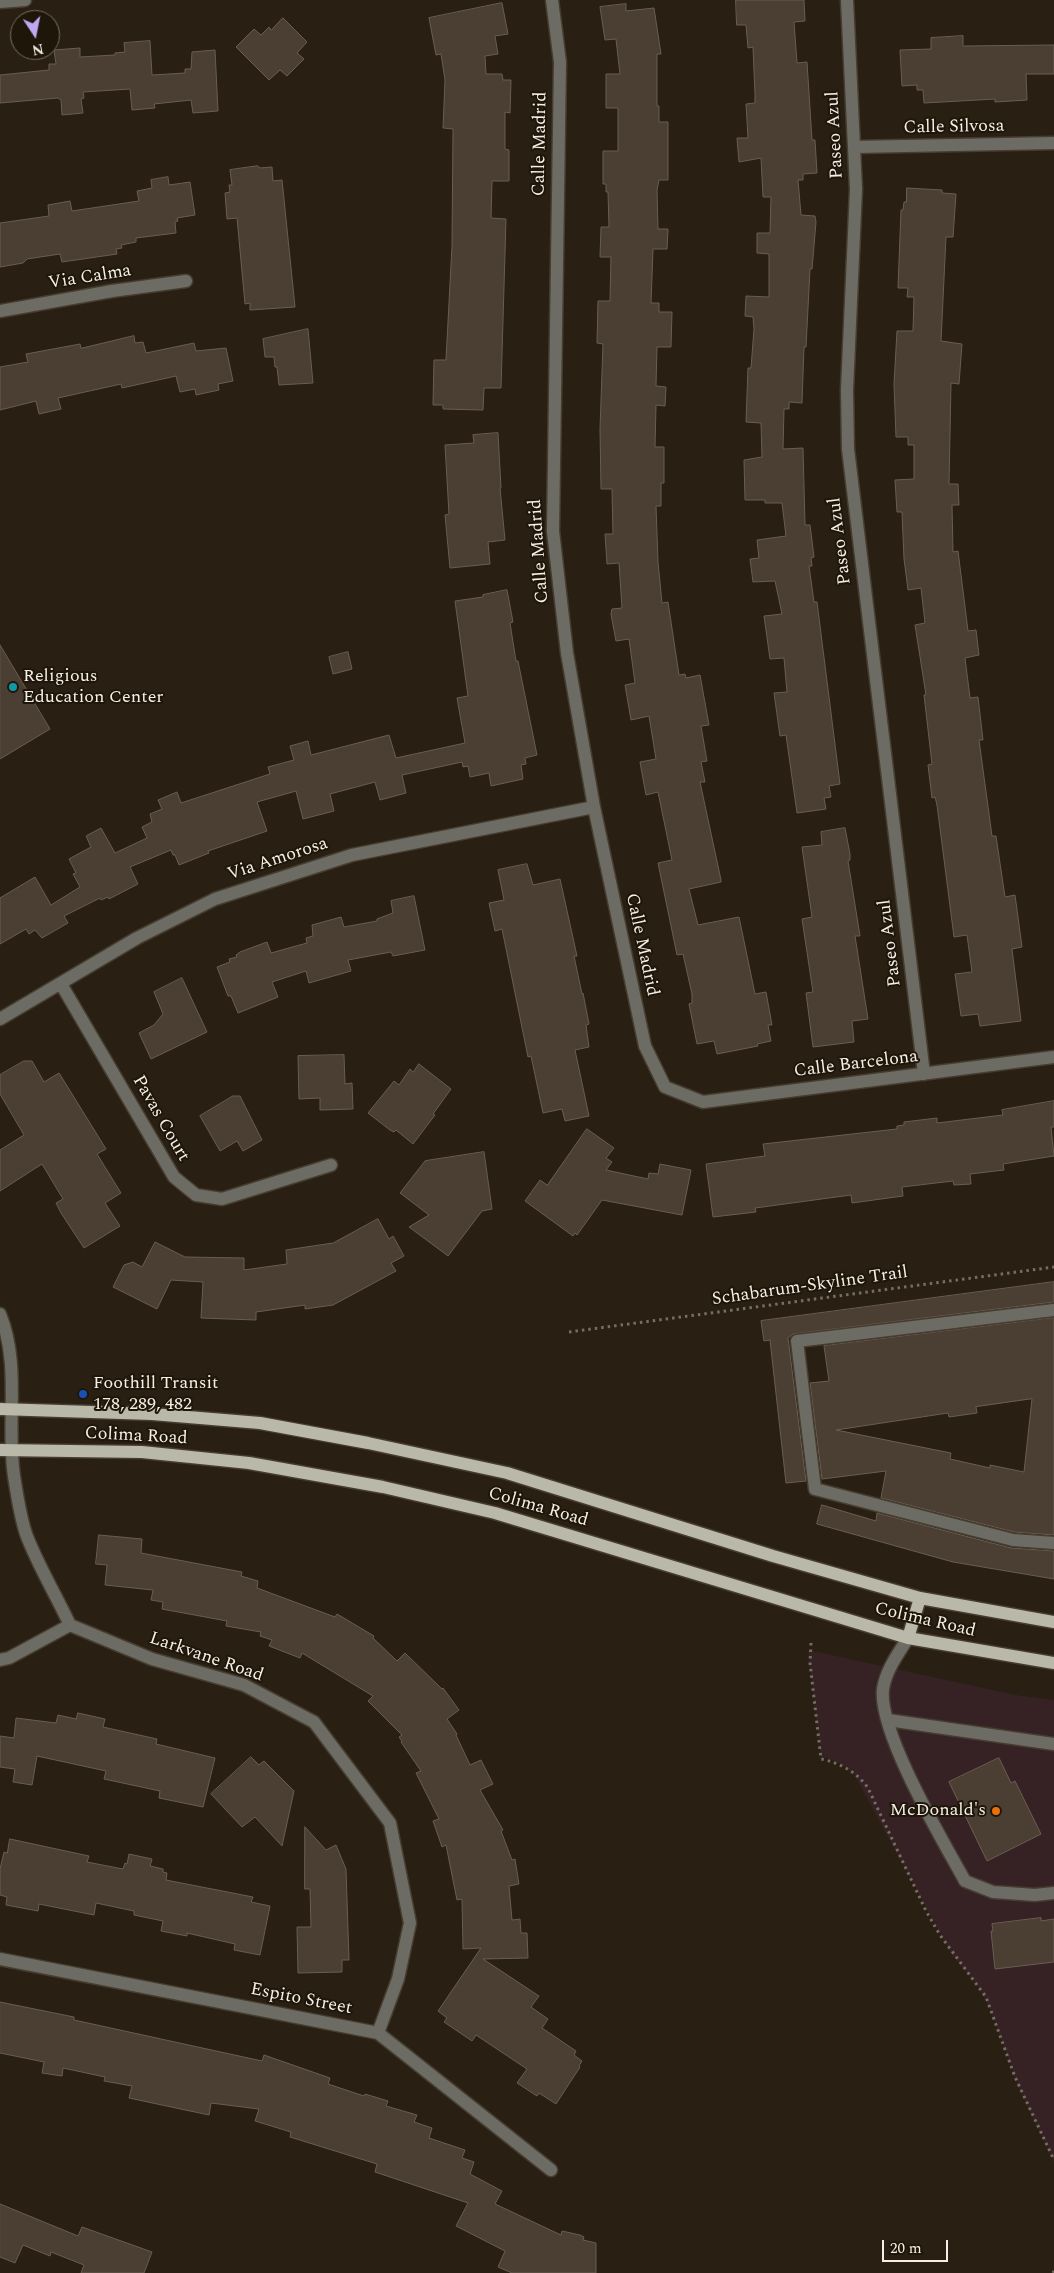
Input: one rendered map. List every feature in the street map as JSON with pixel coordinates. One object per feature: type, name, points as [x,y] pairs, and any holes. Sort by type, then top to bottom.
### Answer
[{"type":"main road","name":"Colima Road","points":[[5,1410],[152,1414],[260,1423],[368,1443],[507,1473],[773,1556],[920,1598],[1054,1622]]},
{"type":"main road","name":"Colima Road","points":[[6,1450],[142,1452],[249,1463],[383,1487],[495,1513],[908,1638],[1054,1663]]},
{"type":"main road","points":[[908,1638],[920,1598]]},
{"type":"street","points":[[0,2],[25,0]]},
{"type":"street","name":"Calle Madrid","points":[[552,0],[560,62],[552,531],[567,653],[594,807],[645,1046],[664,1086]]},
{"type":"street","name":"Paseo Azul","points":[[847,0],[856,189],[847,390],[848,449],[924,1074]]},
{"type":"street","name":"Calle Silvosa","points":[[855,147],[1054,143]]},
{"type":"street","name":"Via Calma","points":[[0,310],[112,291],[186,281]]},
{"type":"street","name":"Via Amorosa","points":[[0,1019],[137,938],[215,899],[352,855],[594,807]]},
{"type":"street","name":"Pavas Court","points":[[60,984],[174,1177],[196,1195],[222,1199],[331,1165]]},
{"type":"street","name":"Calle Barcelona","points":[[664,1086],[703,1102],[1054,1057]]},
{"type":"street","points":[[1054,1310],[797,1341],[814,1489],[1013,1540],[1054,1543]]},
{"type":"street","points":[[0,1314],[6,1328],[12,1379],[5,1410],[10,1429],[6,1450],[28,1538],[70,1625],[10,1658],[0,1660]]},
{"type":"street","name":"Larkvane Road","points":[[70,1625],[152,1660],[244,1686],[314,1722],[390,1823],[410,1923],[398,1979],[378,2033]]},
{"type":"street","points":[[908,1638],[890,1666],[884,1688],[883,1703],[904,1765],[965,1881],[993,1892],[1036,1895],[1054,1893]]},
{"type":"street","points":[[888,1720],[1054,1744]]},
{"type":"street","name":"Espito Street","points":[[0,1959],[378,2033],[551,2170]]},
{"type":"path","name":"Schabarum-Skyline Trail","points":[[569,1332],[1054,1267]]},
{"type":"path","points":[[811,1643],[810,1663],[821,1759],[835,1762],[860,1777],[868,1788],[926,1911],[940,1936],[986,1997],[1015,2077],[1054,2160]]},
{"type":"shaded area","points":[[808,1650],[1015,1695],[1054,1700],[1054,2162],[1019,2089],[991,2011],[980,1989],[952,1955],[854,1774],[840,1763],[821,1756]]},
{"type":"building","points":[[736,0],[804,0],[805,21],[794,22],[797,63],[807,62],[812,140],[815,140],[817,173],[803,174],[803,180],[798,180],[801,215],[815,216],[816,222],[812,269],[810,269],[802,403],[789,402],[789,409],[784,409],[783,449],[803,448],[805,525],[810,525],[814,557],[811,558],[812,566],[809,566],[814,602],[817,602],[840,784],[829,786],[831,797],[824,798],[826,809],[797,813],[786,735],[780,736],[774,693],[787,692],[784,658],[770,659],[764,616],[782,614],[775,581],[753,582],[750,559],[759,558],[757,540],[786,536],[782,503],[765,503],[765,500],[745,500],[744,460],[762,457],[761,423],[746,422],[748,368],[751,368],[754,329],[753,317],[745,316],[746,296],[769,297],[769,254],[757,253],[757,233],[770,233],[771,197],[763,197],[761,158],[739,162],[737,138],[748,138],[746,104],[755,103],[755,94],[753,47],[748,48],[746,25],[737,25]]},
{"type":"building","points":[[502,3],[508,34],[495,36],[498,54],[485,56],[486,74],[502,74],[503,80],[511,80],[510,113],[505,112],[505,149],[509,150],[509,181],[492,181],[491,218],[506,219],[501,388],[484,388],[483,410],[443,409],[443,405],[433,405],[434,360],[446,360],[452,246],[453,129],[443,128],[445,80],[441,54],[436,55],[429,18]]},
{"type":"building","points":[[626,4],[626,11],[654,8],[661,54],[657,54],[657,106],[659,106],[659,122],[668,122],[668,180],[659,180],[657,190],[658,229],[668,229],[667,249],[653,249],[651,303],[659,303],[659,312],[672,312],[671,347],[657,347],[656,386],[666,387],[665,406],[656,405],[655,447],[664,447],[664,483],[661,483],[661,506],[656,506],[658,562],[662,603],[668,602],[679,675],[685,674],[686,678],[700,675],[709,725],[701,726],[707,761],[701,762],[705,782],[700,782],[721,880],[721,882],[689,889],[698,925],[739,917],[755,994],[766,992],[772,1025],[768,1025],[771,1041],[757,1044],[758,1046],[717,1054],[714,1041],[697,1044],[689,1004],[692,1003],[692,994],[683,954],[677,955],[658,863],[672,860],[658,792],[646,795],[640,762],[656,759],[649,716],[631,720],[625,685],[635,683],[629,639],[616,641],[611,614],[612,609],[622,608],[619,563],[607,564],[605,534],[613,534],[612,489],[601,489],[600,429],[603,344],[597,343],[598,301],[610,301],[611,257],[600,257],[601,227],[609,227],[608,192],[606,192],[606,184],[603,184],[603,151],[618,151],[618,108],[606,108],[606,74],[620,74],[616,39],[605,40],[600,7]]},
{"type":"building","points":[[283,18],[307,42],[297,53],[304,59],[287,76],[280,70],[269,80],[236,47],[254,29],[261,35],[269,27],[271,30]]},
{"type":"building","points":[[963,36],[963,46],[1054,45],[1054,74],[1026,74],[1027,100],[995,102],[995,99],[924,103],[923,90],[917,90],[917,85],[902,86],[900,50],[931,49],[931,38]]},
{"type":"building","points":[[150,41],[152,75],[185,73],[185,69],[191,69],[192,52],[215,50],[218,111],[193,113],[191,100],[154,104],[155,108],[132,110],[130,89],[83,92],[84,98],[81,99],[83,113],[62,115],[61,100],[58,98],[0,103],[0,75],[49,70],[49,64],[56,64],[55,60],[60,60],[60,50],[80,48],[80,57],[115,55],[115,53],[125,52],[124,43]]},
{"type":"building","points":[[258,166],[260,168],[272,167],[273,181],[282,180],[295,307],[250,310],[250,303],[245,304],[237,218],[227,219],[225,193],[230,192],[229,185],[232,185],[230,170]]},
{"type":"building","points":[[168,177],[169,185],[190,182],[195,215],[177,218],[178,221],[175,222],[176,233],[136,238],[136,242],[121,245],[122,248],[116,249],[117,254],[62,262],[60,254],[27,259],[23,263],[0,267],[0,223],[49,216],[48,205],[70,201],[72,211],[139,201],[137,191],[152,188],[151,180]]},
{"type":"building","points":[[907,188],[942,190],[942,193],[956,194],[953,237],[946,237],[941,341],[962,344],[959,384],[951,383],[949,484],[958,484],[959,505],[952,505],[953,552],[958,551],[968,631],[976,630],[979,655],[965,658],[970,698],[978,697],[983,740],[979,740],[992,836],[996,836],[1005,897],[1015,895],[1022,947],[1012,949],[1021,1021],[980,1026],[978,1014],[961,1016],[955,974],[972,972],[967,935],[954,937],[937,805],[935,797],[932,798],[928,765],[932,764],[924,695],[926,695],[915,625],[925,623],[921,588],[908,590],[904,559],[902,512],[897,512],[895,480],[914,479],[914,445],[908,445],[908,437],[896,437],[894,384],[897,331],[913,331],[914,297],[907,297],[908,288],[898,288],[901,210],[903,210],[904,202],[906,202]]},
{"type":"building","points":[[308,329],[313,383],[279,385],[274,357],[265,357],[263,339]]},
{"type":"building","points":[[134,336],[135,343],[143,342],[146,353],[194,343],[196,351],[226,348],[233,381],[218,384],[219,390],[196,395],[195,389],[180,392],[176,376],[122,388],[121,384],[58,398],[61,409],[39,414],[36,401],[0,410],[0,367],[28,362],[26,354],[80,344],[81,348]]},
{"type":"building","points":[[498,433],[500,488],[505,540],[488,542],[490,564],[450,568],[445,515],[449,514],[445,445],[474,443],[473,435]]},
{"type":"building","points":[[507,590],[513,622],[510,623],[516,661],[518,661],[537,755],[525,758],[526,764],[521,765],[523,779],[491,786],[489,773],[470,777],[468,766],[463,767],[462,762],[402,775],[406,793],[380,800],[375,782],[330,794],[334,811],[303,819],[296,791],[257,802],[267,831],[208,851],[209,853],[179,865],[171,850],[130,867],[138,884],[109,899],[108,897],[101,900],[100,898],[64,916],[68,923],[42,938],[35,930],[29,934],[26,929],[0,944],[0,898],[35,877],[51,905],[80,887],[73,874],[76,873],[69,859],[91,847],[86,836],[101,828],[115,853],[147,838],[142,827],[152,822],[150,814],[162,809],[158,800],[177,792],[181,803],[270,774],[268,767],[294,760],[290,746],[308,741],[311,755],[389,735],[396,758],[465,743],[457,698],[468,696],[455,601],[483,597],[483,595]]},
{"type":"building","name":"Religious Education Center","points":[[0,645],[50,729],[0,759]]},
{"type":"building","points":[[348,652],[352,669],[333,674],[329,657]]},
{"type":"building","points":[[845,828],[850,854],[850,860],[848,861],[860,936],[855,936],[868,1019],[852,1021],[854,1042],[813,1047],[806,993],[813,992],[802,919],[812,917],[802,847],[822,845],[821,832]]},
{"type":"building","points":[[527,864],[533,885],[560,879],[577,956],[574,956],[589,1024],[586,1025],[589,1047],[575,1050],[589,1116],[565,1121],[562,1109],[543,1113],[531,1056],[528,1057],[502,929],[495,931],[489,903],[504,900],[498,870]]},
{"type":"building","points":[[414,896],[425,950],[393,956],[391,952],[348,960],[351,971],[309,983],[306,971],[272,982],[278,997],[238,1013],[231,996],[228,996],[217,967],[230,962],[229,959],[237,957],[236,955],[240,952],[267,942],[271,953],[307,943],[306,938],[313,936],[312,925],[341,917],[344,927],[377,921],[377,919],[393,913],[391,901]]},
{"type":"building","points":[[182,978],[207,1032],[151,1059],[139,1033],[154,1025],[163,1014],[154,992]]},
{"type":"building","points":[[344,1055],[345,1084],[352,1083],[353,1109],[320,1110],[320,1098],[299,1099],[298,1056]]},
{"type":"building","points":[[24,1061],[32,1061],[44,1082],[59,1073],[106,1149],[97,1154],[121,1193],[105,1203],[120,1226],[84,1248],[56,1203],[63,1199],[42,1164],[0,1191],[0,1150],[24,1135],[0,1094],[0,1075]]},
{"type":"building","points":[[419,1064],[451,1089],[433,1114],[435,1115],[413,1144],[396,1130],[394,1132],[390,1130],[368,1113],[394,1081],[399,1085],[410,1069],[413,1072]]},
{"type":"building","points":[[233,1096],[240,1096],[262,1140],[243,1151],[237,1141],[220,1151],[200,1116]]},
{"type":"building","points":[[1054,1101],[1054,1127],[1051,1127],[1054,1156],[1003,1164],[1004,1170],[970,1174],[971,1184],[954,1185],[953,1181],[902,1187],[903,1196],[852,1203],[851,1195],[755,1208],[756,1212],[713,1217],[706,1164],[765,1156],[763,1144],[897,1129],[897,1126],[904,1125],[904,1122],[937,1118],[937,1123],[1003,1115],[1002,1110]]},
{"type":"building","points":[[587,1129],[614,1148],[606,1158],[612,1162],[606,1170],[648,1179],[649,1173],[658,1174],[660,1164],[691,1170],[682,1215],[602,1200],[577,1235],[575,1233],[573,1236],[525,1201],[540,1180],[547,1185]]},
{"type":"building","points":[[484,1152],[492,1209],[482,1211],[448,1256],[409,1227],[429,1215],[400,1193],[425,1161]]},
{"type":"building","points":[[378,1219],[389,1239],[393,1236],[404,1256],[391,1263],[396,1271],[333,1305],[305,1309],[305,1305],[256,1312],[256,1320],[201,1318],[203,1282],[171,1280],[157,1309],[113,1287],[124,1265],[133,1262],[142,1267],[155,1242],[185,1257],[244,1258],[244,1270],[287,1264],[286,1250],[333,1243]]},
{"type":"building","points":[[1054,1282],[1054,1302],[793,1334],[788,1338],[806,1481],[786,1483],[770,1340],[764,1341],[761,1321]]},
{"type":"building","points":[[1054,1318],[1054,1535],[1014,1532],[881,1498],[886,1471],[822,1479],[810,1383],[829,1381],[824,1346]],"holes":[[[1032,1399],[1024,1472],[990,1465],[990,1468],[950,1459],[951,1453],[836,1430],[948,1413],[949,1417],[977,1413],[976,1407]]]},
{"type":"building","points":[[822,1505],[876,1521],[877,1513],[1011,1548],[1054,1551],[1054,1579],[953,1562],[817,1524]]},
{"type":"building","points":[[99,1535],[142,1539],[141,1553],[242,1572],[241,1576],[258,1581],[257,1588],[335,1617],[337,1614],[374,1636],[373,1638],[397,1661],[405,1653],[443,1688],[459,1710],[447,1719],[457,1734],[470,1765],[481,1760],[493,1784],[480,1790],[503,1830],[501,1831],[512,1860],[515,1859],[519,1884],[509,1886],[512,1920],[520,1919],[521,1933],[527,1933],[528,1958],[483,1959],[539,1996],[531,2007],[548,2019],[542,2028],[576,2051],[574,2055],[582,2061],[556,2104],[539,2093],[537,2096],[517,2083],[527,2069],[476,2035],[472,2041],[444,2022],[447,2018],[438,2011],[481,1948],[463,1949],[462,1899],[457,1900],[446,1845],[442,1847],[433,1821],[439,1819],[416,1773],[421,1771],[401,1742],[399,1737],[402,1735],[368,1701],[373,1696],[302,1653],[300,1658],[269,1646],[272,1640],[260,1636],[261,1632],[226,1626],[227,1621],[162,1609],[163,1602],[151,1600],[153,1590],[105,1585],[107,1565],[96,1564]]},
{"type":"building","points":[[78,1713],[105,1719],[103,1727],[157,1739],[156,1744],[215,1758],[203,1807],[159,1798],[160,1791],[104,1779],[106,1771],[37,1756],[32,1785],[13,1782],[15,1769],[0,1767],[0,1736],[14,1738],[16,1718],[56,1723],[58,1715],[76,1719]]},
{"type":"building","points":[[251,1757],[259,1765],[264,1761],[294,1791],[282,1846],[255,1817],[242,1827],[211,1794]]},
{"type":"building","name":"McDonald's","points":[[999,1758],[1011,1783],[1015,1781],[1041,1834],[987,1861],[949,1782]]},
{"type":"building","points":[[305,1827],[326,1850],[336,1845],[346,1869],[349,1960],[342,1960],[342,1972],[298,1973],[297,1927],[311,1927],[310,1889],[305,1889]]},
{"type":"building","points":[[10,1839],[89,1856],[87,1862],[123,1869],[125,1863],[127,1864],[129,1854],[152,1859],[150,1866],[163,1869],[163,1872],[167,1873],[166,1880],[253,1897],[251,1902],[270,1906],[260,1955],[234,1950],[235,1944],[187,1933],[187,1936],[161,1931],[163,1921],[134,1915],[134,1911],[96,1903],[94,1915],[39,1904],[38,1911],[6,1905],[7,1897],[0,1895],[0,1869],[4,1852],[7,1853]]},
{"type":"building","points":[[1041,1918],[1041,1921],[1054,1919],[1054,1962],[995,1969],[992,1924]]},
{"type":"building","points":[[0,2002],[74,2017],[74,2020],[262,2061],[264,2055],[330,2078],[328,2084],[364,2096],[365,2094],[388,2101],[386,2106],[417,2115],[414,2122],[432,2128],[429,2138],[465,2150],[462,2158],[474,2162],[470,2174],[502,2191],[495,2204],[561,2235],[562,2231],[580,2235],[584,2237],[583,2240],[596,2243],[596,2273],[512,2273],[498,2267],[505,2251],[456,2226],[468,2203],[375,2172],[377,2164],[290,2137],[291,2132],[255,2121],[259,2109],[211,2103],[209,2115],[129,2098],[132,2086],[104,2081],[105,2077],[63,2068],[62,2076],[42,2073],[44,2062],[0,2053]]},
{"type":"building","points":[[0,2204],[78,2236],[82,2227],[152,2252],[144,2273],[81,2273],[84,2265],[51,2252],[50,2256],[23,2245],[15,2263],[0,2257]]},
{"type":"place","name":"Religious Education Center","points":[[13,687]]},
{"type":"place","name":"Foothill Transit 178, 289, 482","points":[[83,1394]]},
{"type":"place","name":"McDonald's","points":[[996,1811]]}]
